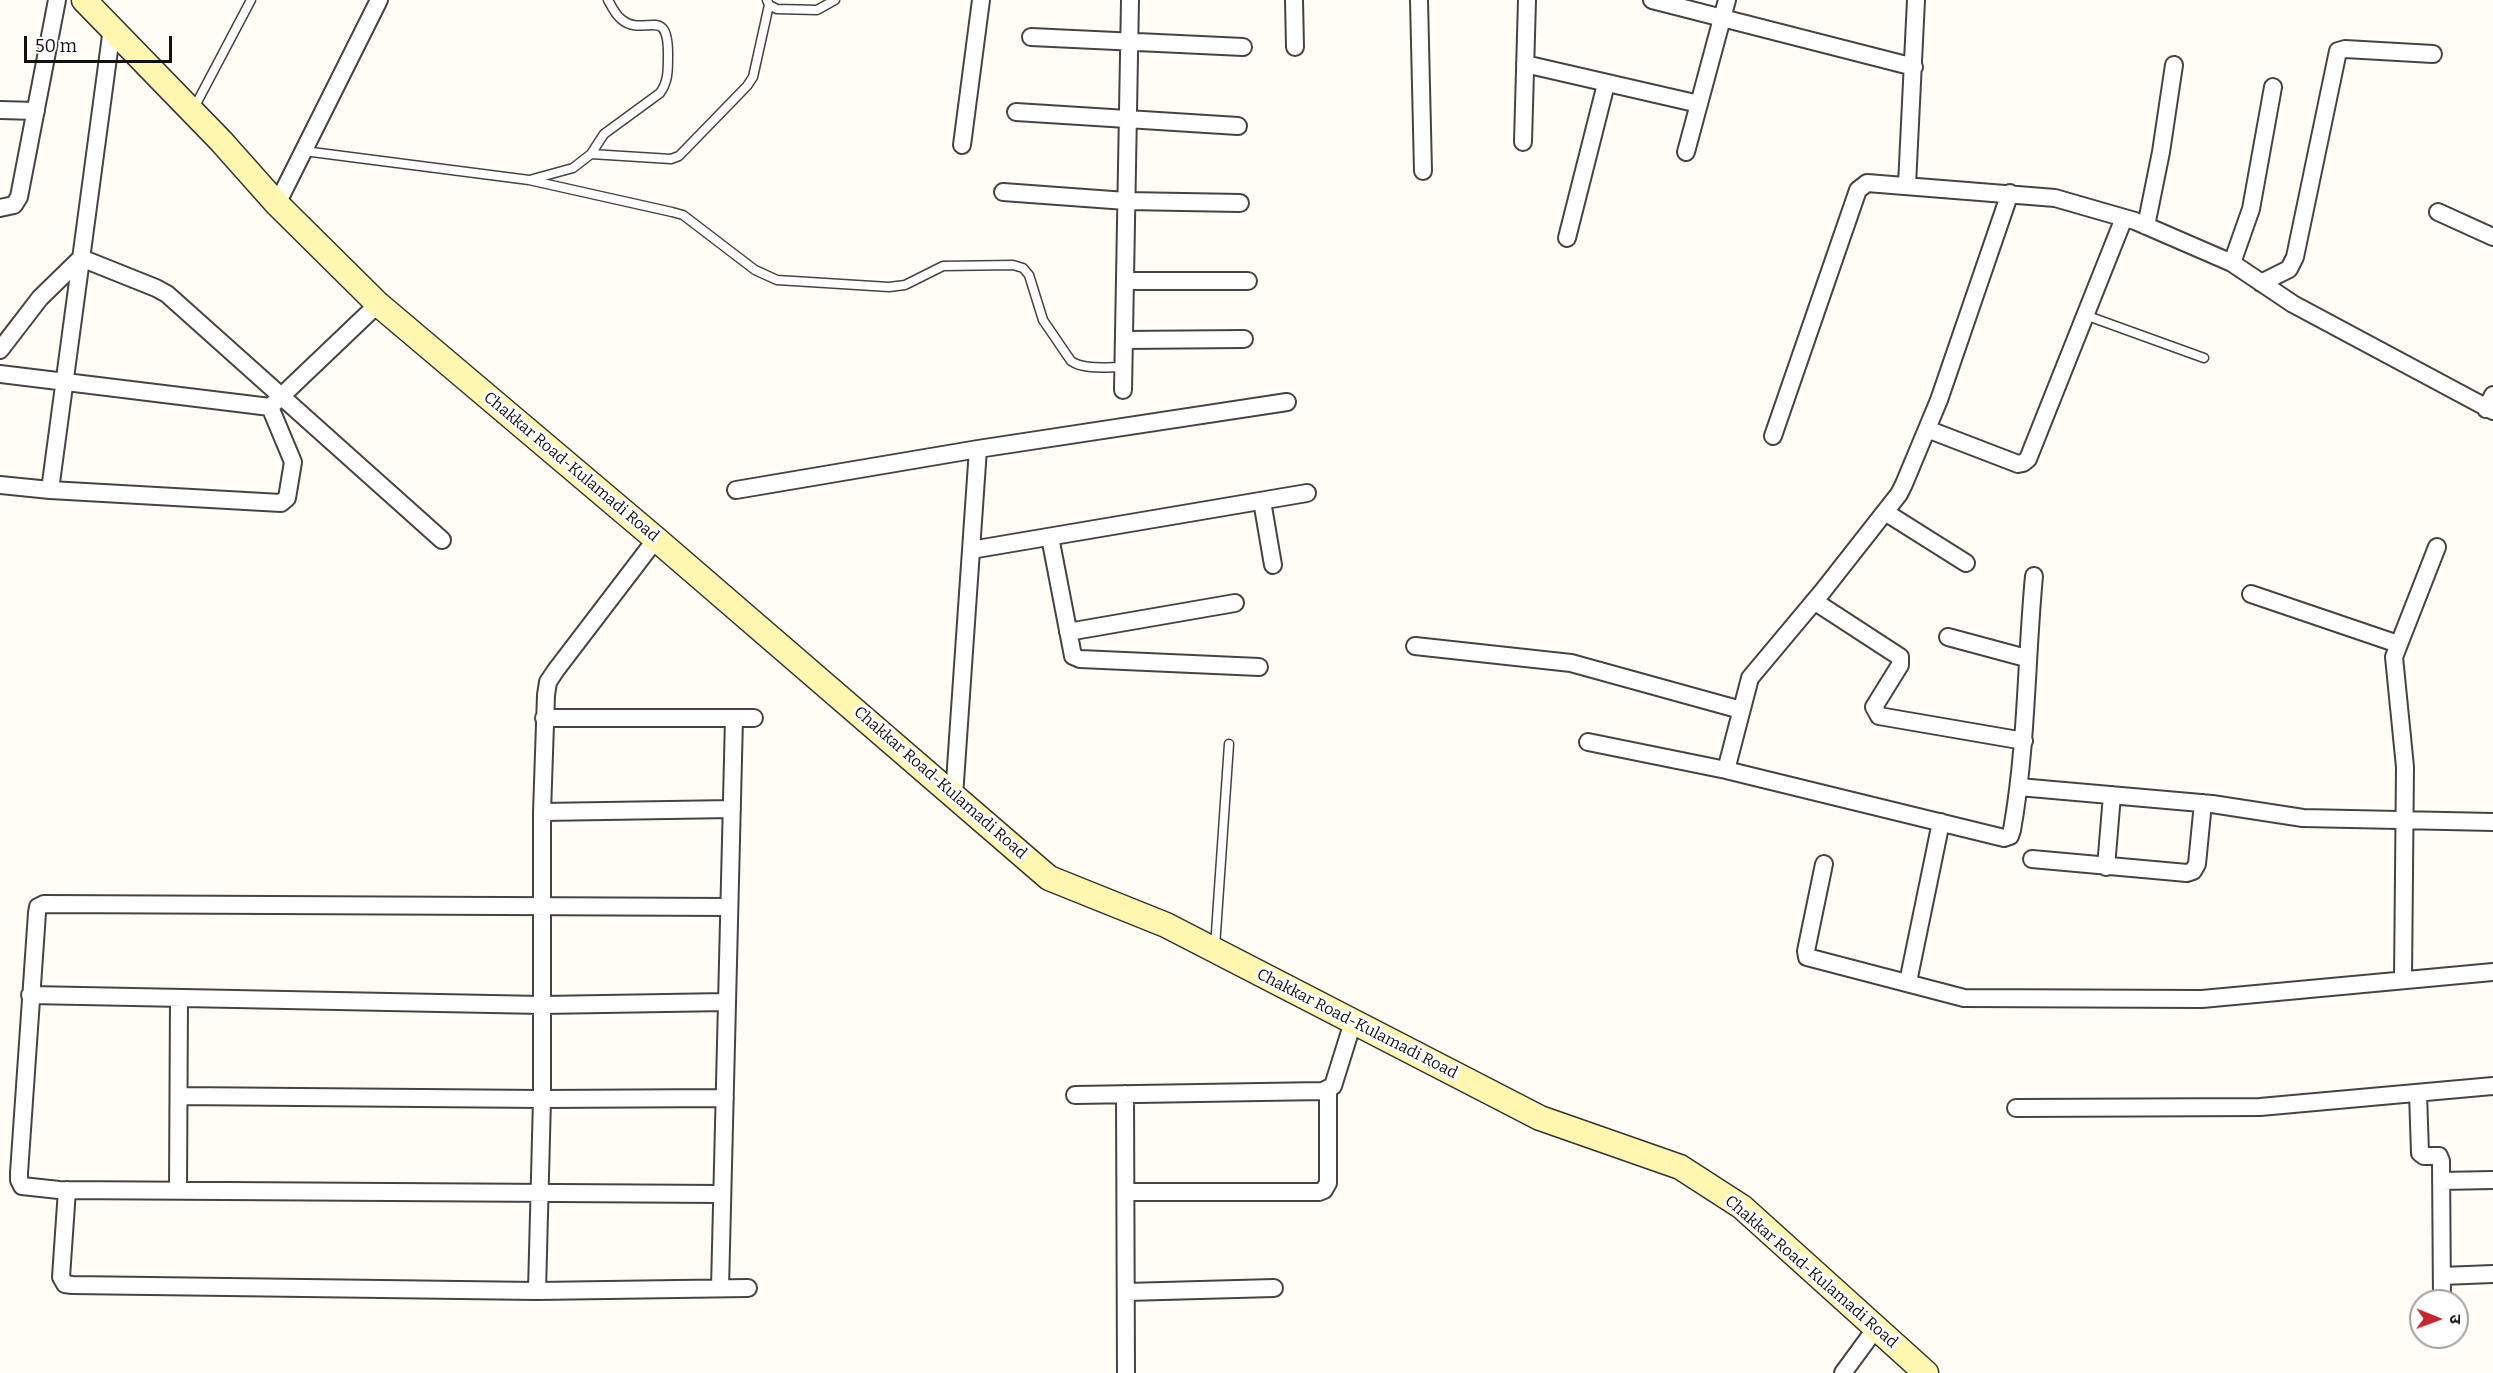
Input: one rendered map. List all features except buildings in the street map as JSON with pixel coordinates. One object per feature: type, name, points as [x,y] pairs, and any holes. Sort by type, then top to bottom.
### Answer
[{"type":"street","points":[[0,208],[14,205],[19,197],[57,0]]},
{"type":"street","name":"Chakkar Road-Kulamadi Road","points":[[84,0],[193,112],[278,204],[378,304],[656,539],[1049,878],[1166,925],[1540,1118],[1680,1167],[1742,1207],[1926,1373]]},
{"type":"street","points":[[278,204],[379,0]]},
{"type":"street","points":[[962,146],[981,0]]},
{"type":"street","points":[[1123,390],[1130,0]]},
{"type":"street","points":[[1294,0],[1295,47]]},
{"type":"street","points":[[1419,0],[1423,171]]},
{"type":"street","points":[[1523,142],[1527,0]]},
{"type":"street","points":[[1652,0],[1914,67]]},
{"type":"street","points":[[1686,152],[1727,0]]},
{"type":"street","points":[[1906,185],[1916,0]]},
{"type":"street","points":[[50,490],[112,28]]},
{"type":"street","points":[[1031,37],[1243,47]]},
{"type":"street","points":[[2266,288],[2289,269],[2295,257],[2338,51],[2345,49],[2433,54]]},
{"type":"street","points":[[1525,64],[1699,104]]},
{"type":"street","points":[[2146,226],[2161,152],[2174,65]]},
{"type":"street","points":[[1567,238],[1606,84]]},
{"type":"street","points":[[2232,262],[2251,209],[2273,87]]},
{"type":"street","points":[[0,110],[36,111]]},
{"type":"street","points":[[1016,112],[1238,126]]},
{"type":"street","points":[[1773,436],[1858,190],[1867,183],[2010,193],[2066,200],[2124,218],[2232,262],[2266,288],[2293,304],[2491,405]]},
{"type":"street","points":[[1003,192],[1126,201],[1240,203]]},
{"type":"street","points":[[1726,770],[1747,686],[1754,672],[1815,601],[1899,494],[1927,429],[2010,193]]},
{"type":"street","points":[[2438,212],[2493,237]]},
{"type":"street","points":[[1927,429],[2018,464],[2028,459],[2124,218]]},
{"type":"street","points":[[0,350],[40,298],[81,258]]},
{"type":"street","points":[[81,258],[167,294],[275,402],[442,540]]},
{"type":"street","points":[[1125,281],[1248,281]]},
{"type":"street","points":[[0,374],[275,402],[378,304]]},
{"type":"street","points":[[1124,340],[1244,339]]},
{"type":"street","points":[[0,485],[50,490],[282,503],[287,498],[293,462],[275,402]]},
{"type":"street","points":[[736,490],[978,449],[1287,402]]},
{"type":"street","points":[[954,796],[978,449]]},
{"type":"street","points":[[971,550],[1307,493]]},
{"type":"street","points":[[1262,501],[1273,565]]},
{"type":"street","points":[[1885,512],[1966,563]]},
{"type":"street","points":[[1050,537],[1073,656],[1080,659],[1259,667]]},
{"type":"street","points":[[537,1291],[542,1100],[542,812],[544,718],[548,682],[656,539]]},
{"type":"street","points":[[2403,979],[2405,767],[2394,668],[2398,644],[2437,547]]},
{"type":"street","points":[[1588,742],[1726,770],[1998,837],[2010,836],[2029,788],[2024,741],[2026,658],[2034,576]]},
{"type":"street","points":[[2251,594],[2398,644]]},
{"type":"street","points":[[1815,601],[1900,657],[1900,665],[1874,707],[1880,716],[2024,741]]},
{"type":"street","points":[[1068,632],[1235,603]]},
{"type":"street","points":[[1948,637],[2026,658]]},
{"type":"street","points":[[1415,646],[1571,663],[1741,710]]},
{"type":"street","points":[[544,718],[754,718]]},
{"type":"street","points":[[720,1288],[734,718]]},
{"type":"street","points":[[2029,788],[2203,803],[2303,818],[2403,822],[2493,822]]},
{"type":"street","points":[[2106,867],[2112,795]]},
{"type":"street","points":[[2032,859],[2187,873],[2193,871],[2197,864],[2203,803]]},
{"type":"street","points":[[542,812],[732,809]]},
{"type":"street","points":[[1908,982],[1941,822]]},
{"type":"street","points":[[1824,864],[1806,951],[1807,957],[1908,982],[1957,997],[2202,999],[2493,972]]},
{"type":"street","points":[[722,1194],[67,1190],[29,1188],[22,1186],[19,1180],[37,914],[38,907],[44,904],[729,907]]},
{"type":"street","points":[[30,995],[542,1005],[727,1002]]},
{"type":"street","points":[[178,1190],[179,998]]},
{"type":"street","points":[[1126,1192],[1319,1192],[1324,1190],[1328,1183],[1329,1090],[1353,1022]]},
{"type":"street","points":[[2016,1108],[2260,1107],[2493,1086]]},
{"type":"street","points":[[1075,1095],[1329,1090]]},
{"type":"street","points":[[2418,1093],[2420,1153],[2424,1156],[2439,1156],[2442,1289]]},
{"type":"street","points":[[1125,1094],[1126,1373]]},
{"type":"street","points":[[179,1096],[542,1100],[725,1098]]},
{"type":"street","points":[[2441,1181],[2493,1180]]},
{"type":"street","points":[[67,1190],[61,1277],[65,1284],[537,1291],[748,1288]]},
{"type":"street","points":[[2442,1276],[2493,1274]]},
{"type":"street","points":[[1126,1292],[1274,1288]]},
{"type":"street","points":[[1844,1373],[1876,1328]]},
{"type":"lane","points":[[193,112],[251,0]]},
{"type":"lane","points":[[529,180],[569,170],[591,154],[600,138],[660,93],[667,78],[668,38],[665,30],[658,25],[631,24],[622,21],[608,0]]},
{"type":"lane","points":[[591,154],[664,159],[679,156],[753,77],[768,3],[777,9],[817,9],[835,0]]},
{"type":"lane","points":[[304,151],[529,180],[683,215],[755,270],[777,280],[889,287],[905,285],[943,266],[1013,265],[1023,268],[1029,275],[1043,320],[1071,361],[1085,366],[1123,367]]},
{"type":"lane","points":[[2085,315],[2204,358]]},
{"type":"lane","points":[[1215,950],[1229,744]]}]
